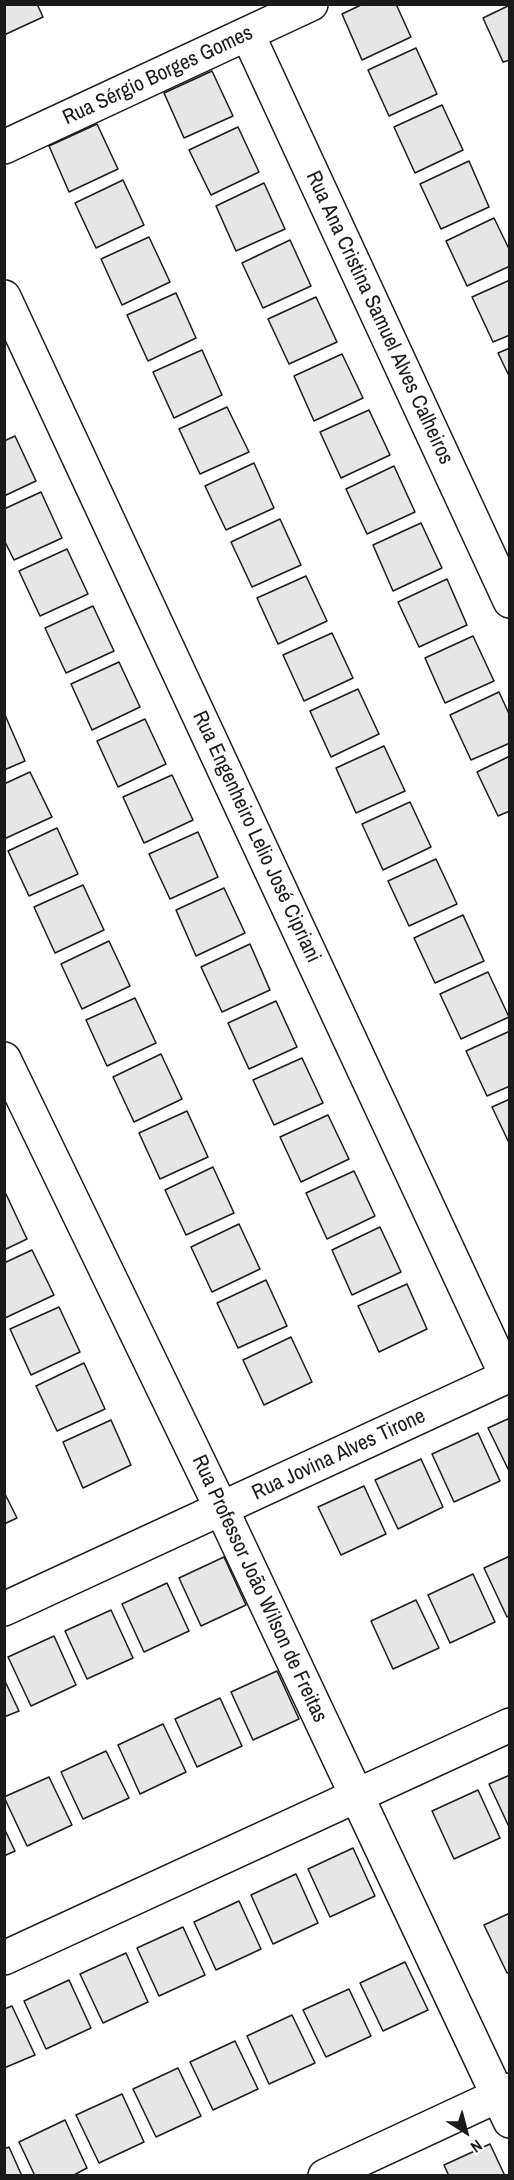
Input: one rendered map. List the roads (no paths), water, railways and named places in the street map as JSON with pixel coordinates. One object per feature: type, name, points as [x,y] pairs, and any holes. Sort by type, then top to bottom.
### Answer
[{"type":"street","name":"Rua Sérgio Borges Gomes","points":[[4,147],[311,4]]},
{"type":"street","name":"Rua Ana Cristina Samuel Alves Calheiros","points":[[248,34],[510,602]]},
{"type":"street","name":"Rua Engenheiro Lelio José Cipriani","points":[[4,297],[508,1376]]},
{"type":"street","name":"Rua Professor João Wilson de Freitas","points":[[4,1059],[222,1510],[356,1795],[506,2102]]},
{"type":"street","name":"Rua Jovina Alves Tirone","points":[[4,1610],[508,1376]]},
{"type":"street","points":[[4,1958],[510,1725]]},
{"type":"street","points":[[325,2175],[506,2102]]}]
